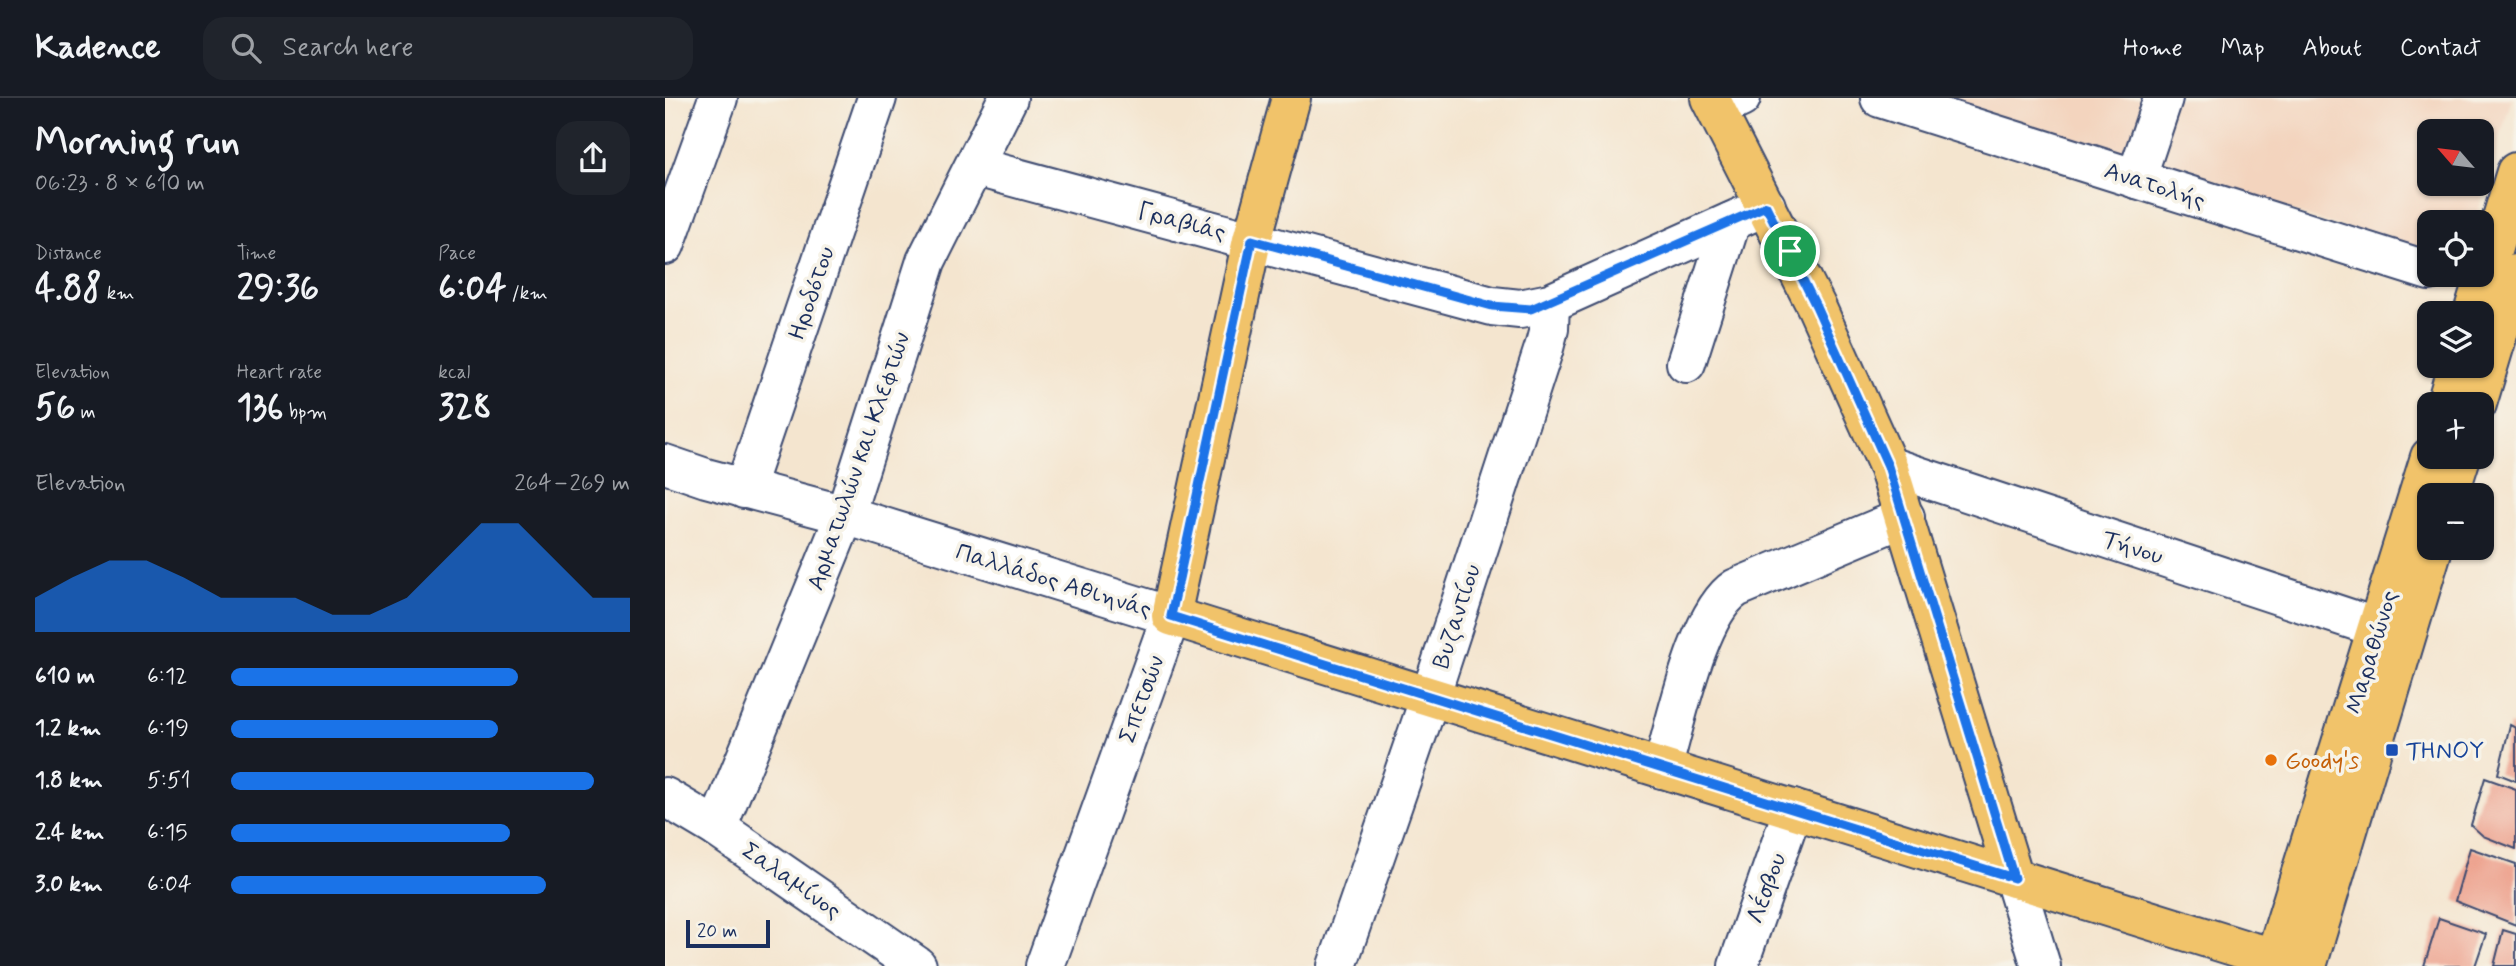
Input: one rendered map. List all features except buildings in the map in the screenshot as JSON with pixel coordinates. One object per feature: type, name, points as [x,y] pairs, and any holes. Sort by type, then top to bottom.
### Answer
[{"type":"main road","name":"Σπετσών","points":[[1171,616],[1252,240],[1291,98]]},
{"type":"main road","points":[[1722,102],[1766,206],[1816,306],[1888,466],[2014,878]]},
{"type":"main road","points":[[2477,301],[2516,172]]},
{"type":"main road","points":[[2481,392],[2516,274]]},
{"type":"main road","name":"Μαραθώνος","points":[[2294,964],[2378,628],[2426,469]]},
{"type":"main road","name":"Μαραθώνος","points":[[2294,964],[2429,560]]},
{"type":"main road","name":"Παλλάδος Αθιηνάς","points":[[1171,616],[2294,964]]},
{"type":"street","points":[[665,245],[718,98]]},
{"type":"street","name":"Ηροδότου","points":[[744,489],[877,98]]},
{"type":"street","name":"Αρματωλών και Κλεφτών","points":[[717,828],[845,515],[926,261],[976,167],[1008,98]]},
{"type":"street","name":"Ανατολής","points":[[1880,98],[2417,267]]},
{"type":"street","points":[[2136,179],[2163,98]]},
{"type":"street","name":"Γραβιάς","points":[[976,167],[1492,306],[1531,309],[1550,303]]},
{"type":"street","points":[[1550,303],[1766,206]]},
{"type":"street","points":[[1686,363],[1731,222]]},
{"type":"street","points":[[2457,287],[2477,301]]},
{"type":"street","name":"Βυζαντίου","points":[[1337,966],[1430,696],[1544,348],[1550,322],[1550,303]]},
{"type":"street","name":"Παλλάδος Αθιηνάς","points":[[665,464],[744,489],[845,515],[1171,616]]},
{"type":"street","name":"Τήνου","points":[[1888,466],[2378,628]]},
{"type":"street","points":[[1663,769],[1701,640],[1722,598],[1736,588],[1905,517]]},
{"type":"street","name":"Σπετσών","points":[[1045,966],[1171,616]]},
{"type":"street","name":"Σαλαμίνος","points":[[665,797],[717,828],[917,966]]},
{"type":"street","name":"Λέσβου","points":[[1738,966],[1793,809]]},
{"type":"street","points":[[2014,878],[2041,966]]},
{"type":"shaded area","points":[[1938,98],[2512,98],[2494,158],[2494,119],[2417,119],[2417,196],[2483,196],[2479,210],[2417,210],[2417,251]]},
{"type":"place","name":"ΤΗΝΟΥ","points":[[2392,750]]},
{"type":"place","name":"Goody's","points":[[2271,760]]},
{"type":"route","points":[[1766,206],[1790,251],[1888,466],[2014,878],[1171,616],[1252,240],[1492,306],[1520,309],[1531,309],[1550,303],[1766,206]]}]
